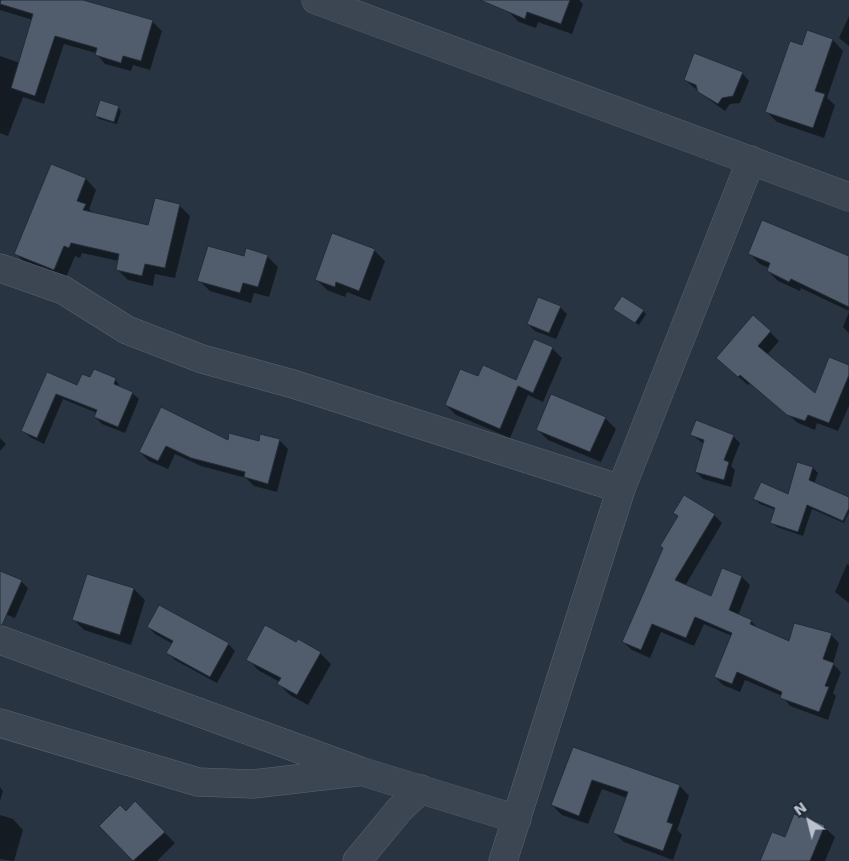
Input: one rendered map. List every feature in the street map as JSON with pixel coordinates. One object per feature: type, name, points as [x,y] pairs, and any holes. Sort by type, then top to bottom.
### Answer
[{"type":"street","points":[[316,0],[849,197]]},
{"type":"street","points":[[504,861],[621,488],[751,160]]},
{"type":"street","points":[[0,268],[62,290],[127,330],[202,358],[293,384],[621,488]]},
{"type":"street","points":[[0,640],[360,771],[518,819]]},
{"type":"street","points":[[0,723],[198,782],[253,784],[360,771]]},
{"type":"street","points":[[357,861],[399,810],[421,789]]},
{"type":"building","points":[[1,0],[83,0],[153,20],[141,61],[123,56],[121,63],[95,55],[97,48],[55,36],[35,96],[11,88],[33,14],[0,4]]},
{"type":"building","points":[[480,0],[570,0],[561,24],[527,12],[525,19]]},
{"type":"building","points":[[807,30],[833,39],[815,91],[825,94],[813,128],[765,112],[790,41],[802,45]]},
{"type":"building","points":[[694,53],[743,72],[733,96],[722,98],[718,104],[698,92],[696,85],[684,80]]},
{"type":"building","points":[[100,100],[119,106],[114,122],[95,116]]},
{"type":"building","points":[[51,164],[86,178],[77,201],[86,204],[83,210],[148,225],[155,198],[180,204],[165,268],[145,264],[142,276],[116,270],[119,254],[71,243],[69,248],[64,246],[54,270],[14,254]]},
{"type":"building","points":[[762,220],[849,256],[849,307],[791,279],[789,282],[767,271],[770,263],[748,254]]},
{"type":"building","points":[[332,233],[375,249],[359,291],[336,282],[335,287],[315,280]]},
{"type":"building","points":[[208,246],[244,256],[246,248],[268,255],[258,287],[243,283],[240,293],[197,281]]},
{"type":"building","points":[[622,296],[644,310],[635,323],[613,309]]},
{"type":"building","points":[[538,297],[561,306],[549,333],[527,324]]},
{"type":"building","points":[[753,315],[771,331],[758,346],[815,393],[829,357],[849,365],[849,375],[829,423],[808,415],[805,421],[787,415],[740,375],[738,377],[716,358]]},
{"type":"building","points":[[534,339],[553,347],[533,393],[518,386],[500,429],[445,405],[460,369],[478,376],[483,365],[516,380]]},
{"type":"building","points":[[94,369],[116,378],[114,384],[133,392],[118,427],[94,417],[97,410],[56,394],[37,438],[21,431],[47,372],[77,385],[82,374],[90,377]]},
{"type":"building","points":[[551,394],[606,417],[590,452],[536,430]]},
{"type":"building","points":[[161,407],[228,440],[229,433],[259,441],[260,434],[280,439],[268,484],[244,477],[245,472],[191,458],[166,446],[158,461],[139,452]]},
{"type":"building","points":[[696,420],[734,435],[724,460],[729,462],[724,480],[695,472],[704,440],[690,435]]},
{"type":"building","points":[[797,462],[813,467],[809,480],[849,497],[849,508],[843,521],[807,505],[798,532],[770,523],[775,508],[753,499],[761,482],[788,494]]},
{"type":"building","points":[[684,495],[715,514],[675,580],[711,596],[722,568],[742,576],[729,610],[752,620],[750,624],[789,641],[794,623],[832,633],[823,659],[834,663],[825,686],[829,687],[819,712],[780,698],[782,692],[737,672],[732,684],[714,677],[732,633],[695,617],[686,638],[652,624],[641,650],[622,642],[663,548],[660,546],[678,516],[673,513]]},
{"type":"building","points":[[0,571],[22,580],[2,625],[0,625]]},
{"type":"building","points":[[87,574],[134,588],[120,635],[72,620]]},
{"type":"building","points":[[159,605],[229,643],[210,677],[166,653],[173,641],[147,627]]},
{"type":"building","points":[[265,625],[296,642],[298,639],[321,652],[297,695],[277,684],[281,678],[246,660]]},
{"type":"building","points":[[573,747],[680,785],[667,822],[673,824],[663,851],[613,833],[628,792],[592,780],[579,816],[551,805]]},
{"type":"building","points":[[135,801],[165,832],[133,861],[99,826],[120,805],[126,811]]},
{"type":"building","points":[[794,814],[825,825],[810,861],[760,861],[772,832],[785,837]]}]
